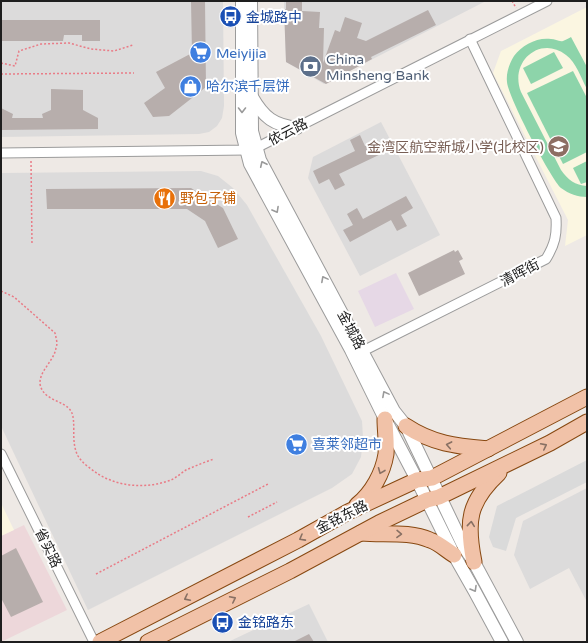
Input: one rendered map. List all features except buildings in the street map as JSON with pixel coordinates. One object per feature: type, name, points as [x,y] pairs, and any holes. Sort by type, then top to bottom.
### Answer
[{"type":"main road","name":"金铭东路","points":[[100,642],[117,638],[161,611],[298,540],[348,512],[488,449],[587,397]]},
{"type":"main road","points":[[348,512],[362,501],[378,479],[386,452],[385,419]]},
{"type":"main road","name":"金铭东路","points":[[148,642],[290,571],[360,533],[509,464],[587,422]]},
{"type":"main road","points":[[406,426],[427,438],[438,442],[455,446],[488,449]]},
{"type":"main road","points":[[513,436],[524,456]]},
{"type":"main road","points":[[474,562],[469,540],[470,521],[474,507],[485,486],[509,464]]},
{"type":"main road","points":[[334,520],[345,541]]},
{"type":"main road","points":[[360,533],[418,536],[431,540],[454,556]]},
{"type":"main road","points":[[161,611],[171,630]]},
{"type":"street","name":"金城路","points":[[242,1],[242,133],[264,167],[394,411],[406,426],[424,479]]},
{"type":"street","name":"金城路","points":[[251,1],[252,131],[250,164],[351,350],[385,419],[424,479],[434,499],[474,562],[517,642]]},
{"type":"street","name":"依云路","points":[[1,153],[251,149],[297,128],[547,1]]},
{"type":"street","name":"清晖街","points":[[363,351],[546,259],[554,246],[557,231],[556,218],[470,39]]},
{"type":"street","points":[[252,96],[258,108],[271,120],[284,126],[297,128]]},
{"type":"street","name":"省实路","points":[[1,454],[94,642]]},
{"type":"street","name":"金城路","points":[[434,499],[454,556],[476,592],[502,642]]},
{"type":"path","points":[[1,63],[15,66],[19,51],[41,44],[69,43],[114,51],[133,45]]},
{"type":"path","points":[[1,74],[134,73]]},
{"type":"path","points":[[31,153],[32,245]]},
{"type":"path","points":[[1,291],[14,297],[55,333],[57,341],[56,349],[40,379],[40,385],[50,398],[71,411],[73,419],[74,445],[78,457],[89,468],[105,479],[142,486],[155,485],[172,480],[186,470],[214,459]]},
{"type":"path","points":[[96,574],[268,484]]},
{"type":"path","points":[[248,518],[277,502]]},
{"type":"shaded area","points":[[1,1],[223,1],[224,106],[222,118],[217,126],[209,132],[199,134],[1,137]]},
{"type":"shaded area","points":[[284,1],[486,1],[324,84],[286,62]]},
{"type":"shaded area","name":"金湾区航空新城小学(北校区)","points":[[587,7],[587,235],[565,246],[568,220],[493,73],[501,51]]},
{"type":"shaded area","points":[[381,122],[440,235],[360,276],[308,178],[313,157]]},
{"type":"shaded area","points":[[201,171],[218,176],[233,188],[247,205],[321,336],[362,421],[363,438],[361,457],[352,474],[332,488],[88,610],[1,426],[1,173]]},
{"type":"shaded area","points":[[396,273],[414,309],[375,327],[358,291]]},
{"type":"shaded area","points":[[587,460],[587,482],[516,518],[506,551],[493,547],[489,537],[497,506]]},
{"type":"shaded area","points":[[587,488],[587,602],[569,568],[530,589],[514,555],[523,521]]},
{"type":"shaded area","points":[[1,503],[14,530],[1,536]]},
{"type":"shaded area","points":[[24,525],[67,610],[1,642],[1,536]]},
{"type":"shaded area","points":[[309,604],[328,642],[228,642]]},
{"type":"green space","points":[[571,37],[587,67],[587,89],[570,58],[556,50],[546,48],[537,50],[529,55],[523,62],[519,71],[518,81],[521,92],[561,170],[566,177],[572,181],[587,186],[587,197],[577,196],[561,188],[548,170],[514,104],[507,82],[507,72],[509,66],[514,56],[521,48],[540,39],[562,41]]},
{"type":"green space","points":[[554,52],[563,68],[531,84],[523,68]]},
{"type":"green space","points":[[573,71],[587,98],[587,152],[563,164],[527,93]]},
{"type":"green space","points":[[587,161],[587,182],[581,184],[573,168]]},
{"type":"place","name":"金城路中","points":[[230,17]]},
{"type":"place","name":"Meiyijia","points":[[201,53]]},
{"type":"place","name":"China Minsheng Bank","points":[[310,67]]},
{"type":"place","name":"哈尔滨千层饼","points":[[191,86]]},
{"type":"place","name":"金湾区航空新城小学(北校区)","points":[[559,147]]},
{"type":"place","name":"野包子铺","points":[[165,198]]},
{"type":"place","name":"喜莱邻超市","points":[[297,444]]},
{"type":"place","name":"金铭路东","points":[[222,622]]}]
